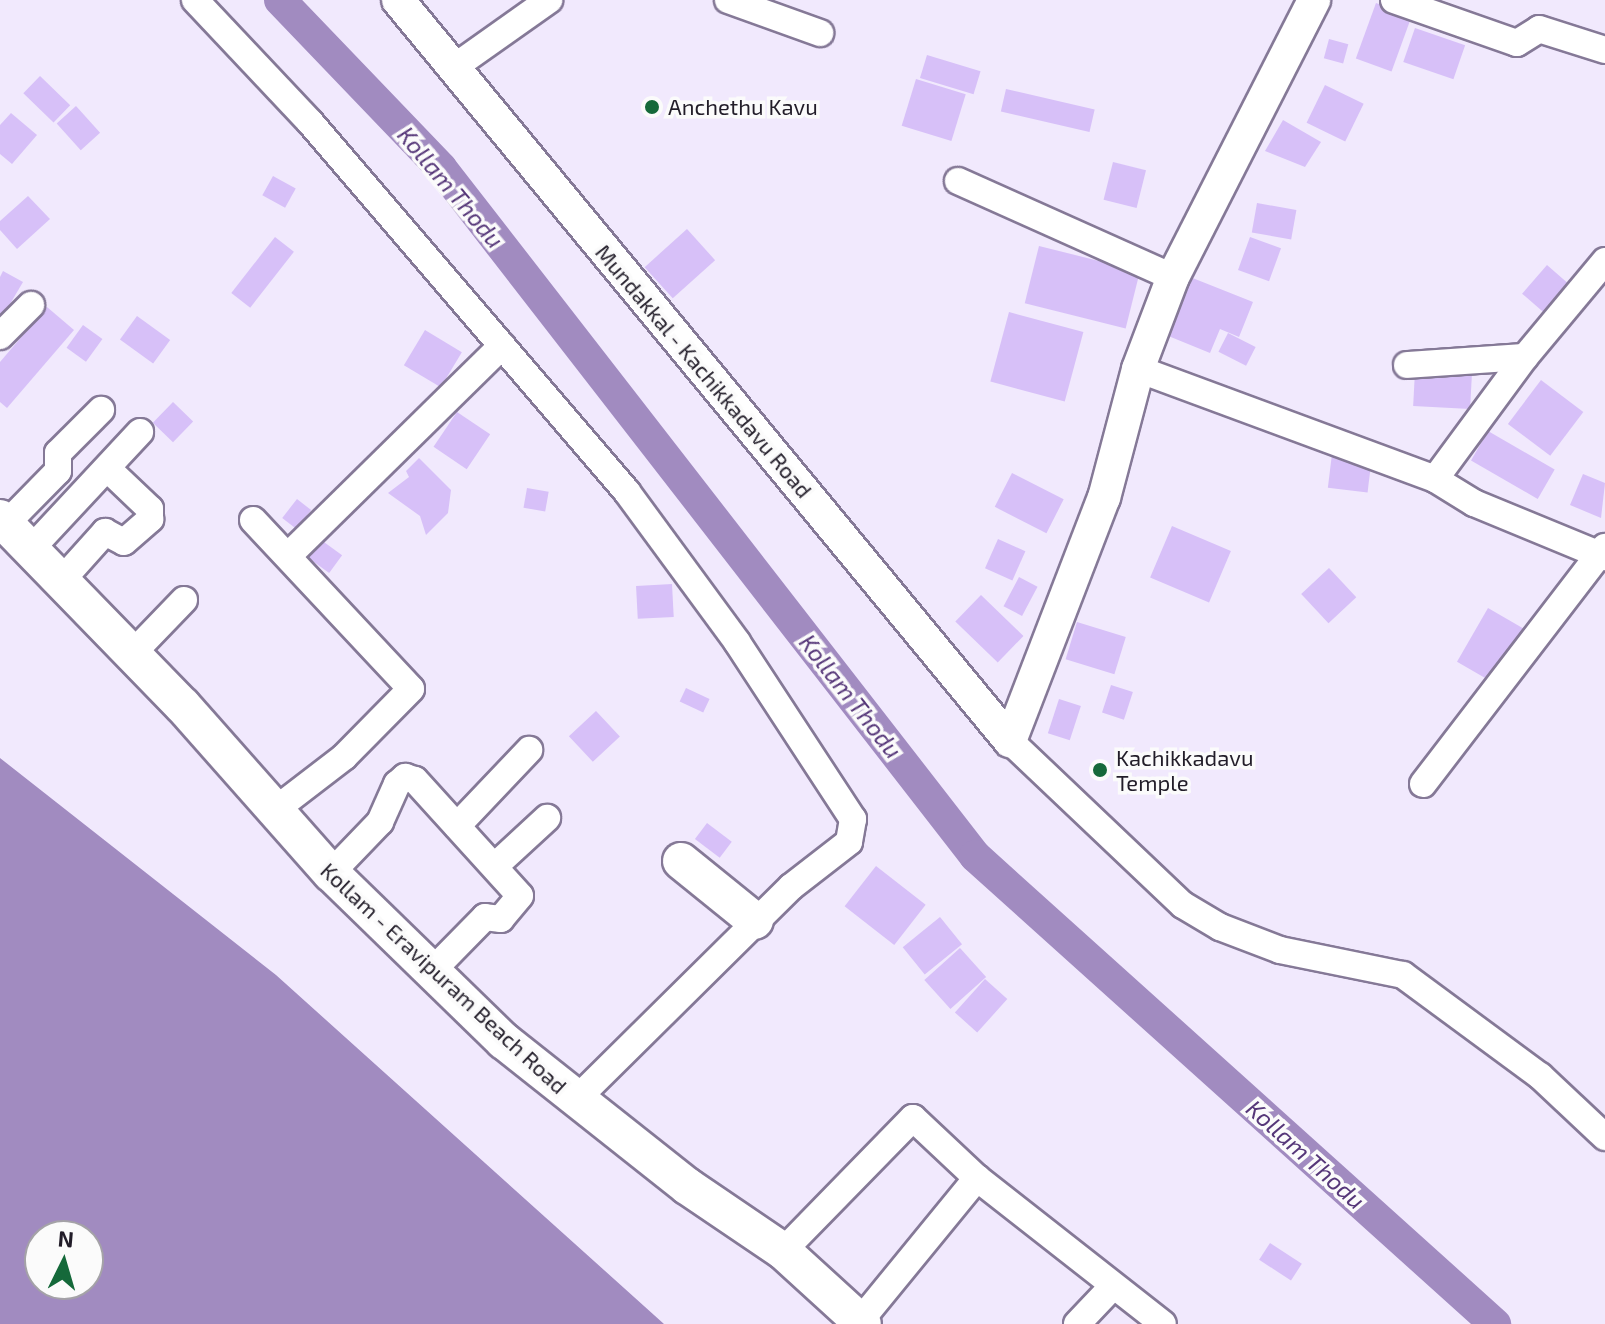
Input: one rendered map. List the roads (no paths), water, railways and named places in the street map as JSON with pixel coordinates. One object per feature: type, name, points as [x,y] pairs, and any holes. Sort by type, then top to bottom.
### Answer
[{"type":"main road","name":"Kollam - Eravipuram Beach Road","points":[[12,530],[132,654],[331,873],[433,970],[575,1101],[783,1251],[861,1323]]},
{"type":"main road","points":[[681,861],[755,921]]},
{"type":"street","points":[[195,0],[310,122],[627,492],[737,642],[853,819],[849,842],[820,861],[755,921],[575,1101]]},
{"type":"street","name":"Mundakkal - Kachikkadavu Road","points":[[398,0],[1010,741]]},
{"type":"street","points":[[453,68],[549,0]]},
{"type":"street","points":[[728,0],[820,33]]},
{"type":"street","points":[[1314,0],[1173,277],[1138,369],[1104,498],[1010,741],[1183,905],[1220,927],[1280,950],[1403,975],[1540,1076],[1605,1137]]},
{"type":"street","points":[[1394,0],[1517,43],[1539,29],[1605,50]]},
{"type":"street","points":[[958,181],[1173,277]]},
{"type":"street","points":[[1435,479],[1525,357],[1605,261]]},
{"type":"street","points":[[0,336],[31,305]]},
{"type":"street","points":[[288,556],[502,346]]},
{"type":"street","points":[[1407,365],[1525,357]]},
{"type":"street","points":[[1138,369],[1435,479],[1474,503],[1603,552],[1423,784]]},
{"type":"street","points":[[12,530],[58,471],[58,453],[101,410]]},
{"type":"street","points":[[12,530],[107,468],[140,432]]},
{"type":"street","points":[[61,581],[105,532],[124,542],[150,519],[150,509],[107,468]]},
{"type":"street","points":[[253,520],[411,689],[344,757],[275,810]]},
{"type":"street","points":[[132,654],[184,600]]},
{"type":"street","points":[[457,826],[529,750]]},
{"type":"street","points":[[331,873],[380,822],[390,792],[405,777],[415,780],[495,866],[520,901],[501,919],[485,917],[433,970]]},
{"type":"street","points":[[495,866],[547,818]]},
{"type":"street","points":[[783,1251],[913,1118],[977,1178],[1163,1324]]},
{"type":"street","points":[[861,1323],[977,1178]]},
{"type":"street","points":[[1077,1324],[1113,1286]]},
{"type":"waterway","name":"Kollam Thodu","points":[[280,0],[441,168],[975,856],[1495,1324]]},
{"type":"place","name":"Anchethu Kavu","points":[[652,107]]},
{"type":"place","name":"Kachikkadavu Temple","points":[[1100,770]]}]
